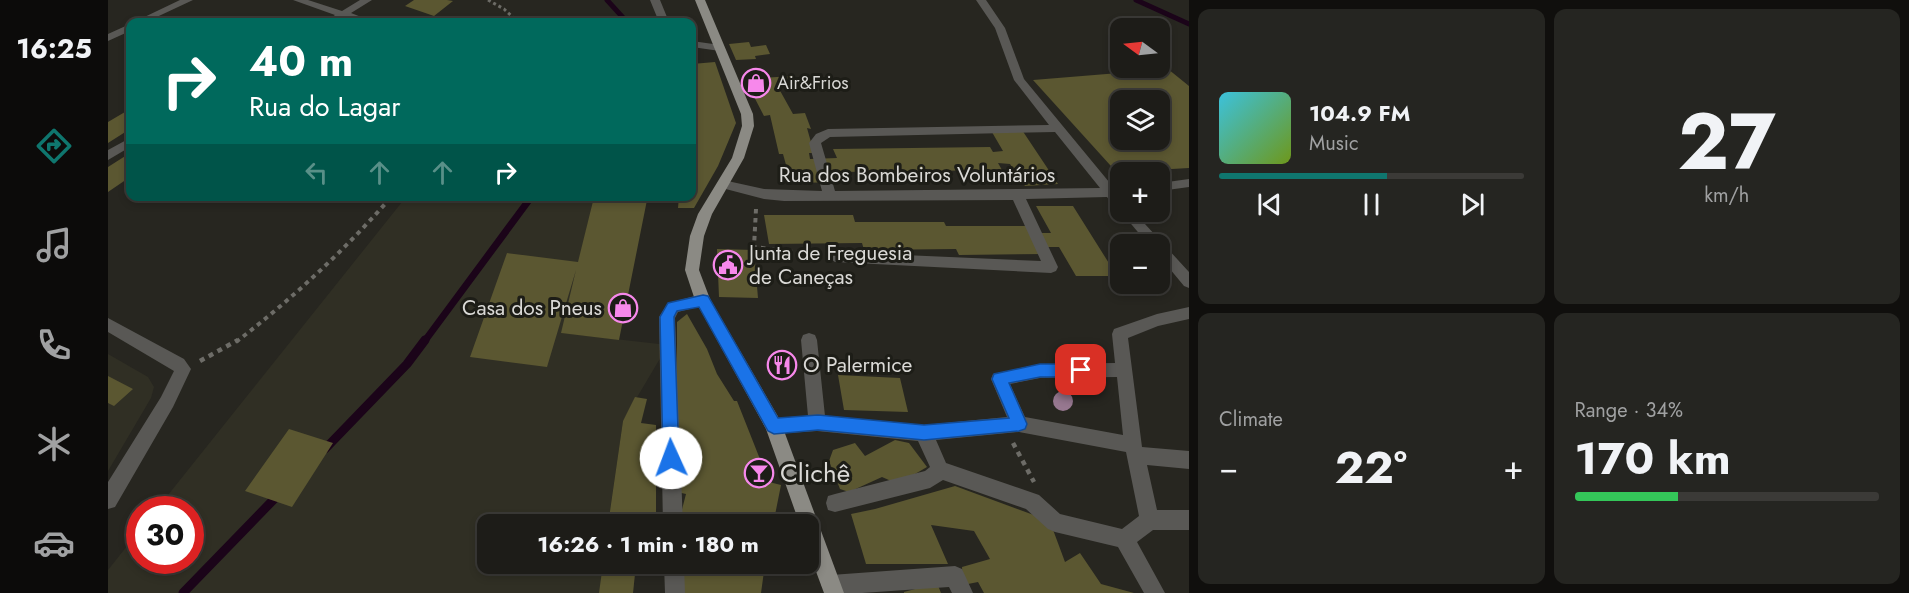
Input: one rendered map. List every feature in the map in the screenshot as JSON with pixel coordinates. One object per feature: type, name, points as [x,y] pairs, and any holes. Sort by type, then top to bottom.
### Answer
[{"type":"main road","points":[[700,0],[747,114],[748,126],[738,158],[705,214],[697,236],[692,270],[703,300],[774,426],[832,589]]},
{"type":"street","points":[[148,18],[188,0]]},
{"type":"street","points":[[298,0],[356,18]]},
{"type":"street","points":[[337,18],[367,0]]},
{"type":"street","points":[[655,0],[662,18]]},
{"type":"street","points":[[981,0],[1003,30],[1011,63],[1019,80],[1110,188]]},
{"type":"street","points":[[108,38],[126,29]]},
{"type":"street","points":[[696,45],[720,48]]},
{"type":"street","points":[[830,196],[815,143],[820,136],[828,133],[1060,128]]},
{"type":"street","points":[[108,156],[126,145]]},
{"type":"street","points":[[1170,186],[1189,183]]},
{"type":"street","name":"Rua dos Bombeiros Voluntários","points":[[723,184],[759,193],[784,196],[1110,196]]},
{"type":"street","points":[[835,257],[1051,267],[1017,195]]},
{"type":"street","points":[[1136,222],[1147,234]]},
{"type":"street","points":[[1170,260],[1189,282]]},
{"type":"street","points":[[673,514],[667,317],[673,307],[703,300]]},
{"type":"street","points":[[1150,520],[1134,450],[1122,370],[1120,334],[1157,320],[1189,313]]},
{"type":"street","points":[[108,324],[183,369],[167,402],[108,500]]},
{"type":"street","points":[[808,340],[818,423]]},
{"type":"street","points":[[1011,424],[999,379],[1040,371],[1122,370]]},
{"type":"street","points":[[774,426],[818,423],[924,433],[1011,424],[1189,460]]},
{"type":"street","points":[[924,433],[940,470],[1032,502],[1055,522],[1124,539],[1155,593]]},
{"type":"street","points":[[835,503],[930,479],[940,470]]},
{"type":"street","points":[[1124,539],[1150,520],[1189,520]]},
{"type":"street","points":[[674,574],[675,593]]},
{"type":"street","points":[[832,589],[955,576],[963,593]]},
{"type":"path","points":[[488,0],[504,9],[514,18]]},
{"type":"path","points":[[759,193],[755,215],[754,247],[835,257]]},
{"type":"path","points":[[183,369],[237,341],[308,281],[388,201]]},
{"type":"path","points":[[1011,424],[1055,522]]},
{"type":"shaded area","points":[[403,201],[593,201],[562,333],[668,345],[623,421],[610,514],[477,514],[477,574],[635,574],[633,593],[108,593],[108,570],[126,547],[126,574],[204,574],[204,496],[167,496]]},
{"type":"shaded area","points":[[642,201],[666,201],[666,203]]},
{"type":"shaded area","points":[[108,354],[148,377],[154,387],[151,398],[108,471]]},
{"type":"building","points":[[414,0],[453,1],[434,16],[405,6]]},
{"type":"building","points":[[749,42],[751,47],[766,45],[770,54],[755,56],[756,59],[736,60],[729,44]]},
{"type":"building","points":[[715,62],[736,123],[718,166],[694,208],[678,208],[679,201],[696,201],[696,64]]},
{"type":"building","points":[[1170,71],[1189,86],[1189,168],[1170,169],[1170,162],[1110,162],[1110,165],[1033,80],[1110,74],[1110,78],[1170,78]]},
{"type":"building","points":[[792,76],[796,86],[778,87],[793,114],[805,113],[811,129],[807,128],[814,153],[809,153],[810,159],[837,158],[833,149],[990,147],[993,152],[1003,151],[989,127],[1020,127],[1058,184],[1025,186],[1010,164],[998,163],[1002,170],[841,172],[845,182],[791,183],[783,154],[779,154],[770,115],[764,116],[750,89],[747,90],[744,79]]},
{"type":"building","points":[[126,111],[126,132],[108,143],[108,122]]},
{"type":"building","points":[[126,156],[126,180],[108,192],[108,167]]},
{"type":"building","points":[[593,201],[647,201],[619,340],[561,333],[576,270],[547,367],[470,357],[507,253],[578,262]]},
{"type":"building","points":[[1036,206],[1073,206],[1110,265],[1110,276],[1076,276],[1059,247],[1043,247],[1047,254],[959,255],[956,249],[864,250],[862,243],[769,244],[764,215],[853,215],[855,222],[944,222],[946,226],[1032,226],[1036,233],[1051,233]]},
{"type":"building","points":[[717,249],[754,250],[758,298],[719,297]]},
{"type":"building","points":[[687,314],[707,349],[717,374],[734,401],[737,401],[769,482],[781,485],[775,514],[681,514],[686,494],[677,492],[677,322]]},
{"type":"building","points":[[838,375],[900,378],[908,412],[844,410]]},
{"type":"building","points":[[108,376],[133,389],[114,406],[108,403]]},
{"type":"building","points":[[635,397],[647,399],[641,423],[656,425],[656,514],[610,514],[623,421]]},
{"type":"building","points":[[289,429],[333,443],[292,507],[245,491]]},
{"type":"building","points":[[895,440],[909,443],[927,467],[898,484],[882,477],[849,492],[840,489],[829,461],[833,450],[855,443],[865,456]]},
{"type":"building","points":[[955,486],[1042,518],[1052,527],[1065,562],[1080,553],[1101,584],[1134,593],[984,593],[978,582],[963,585],[962,567],[990,559],[974,531],[931,525],[948,564],[866,564],[851,514]]},
{"type":"building","points":[[602,574],[635,574],[633,593],[599,593]]},
{"type":"building","points":[[684,574],[764,574],[761,593],[680,593]]},
{"type":"building","points":[[937,583],[941,593],[904,593],[904,592]]},
{"type":"waterway","points":[[607,0],[623,18]]},
{"type":"waterway","points":[[1136,0],[1189,24]]},
{"type":"waterway","points":[[424,342],[528,201]]},
{"type":"waterway","points":[[325,449],[407,364],[425,340]]},
{"type":"waterway","points":[[183,593],[278,495]]},
{"type":"place","name":"Air&Frios","points":[[756,83]]},
{"type":"place","name":"Junta de Freguesia de Caneças","points":[[728,265]]},
{"type":"place","name":"Casa dos Pneus","points":[[623,308]]},
{"type":"place","name":"O Palermice","points":[[782,365]]},
{"type":"place","name":"Clichê","points":[[759,473]]},
{"type":"route","points":[[671,458],[667,317],[673,307],[703,300],[774,426],[818,423],[924,433],[1019,424],[999,379],[1040,371],[1081,370]]}]
